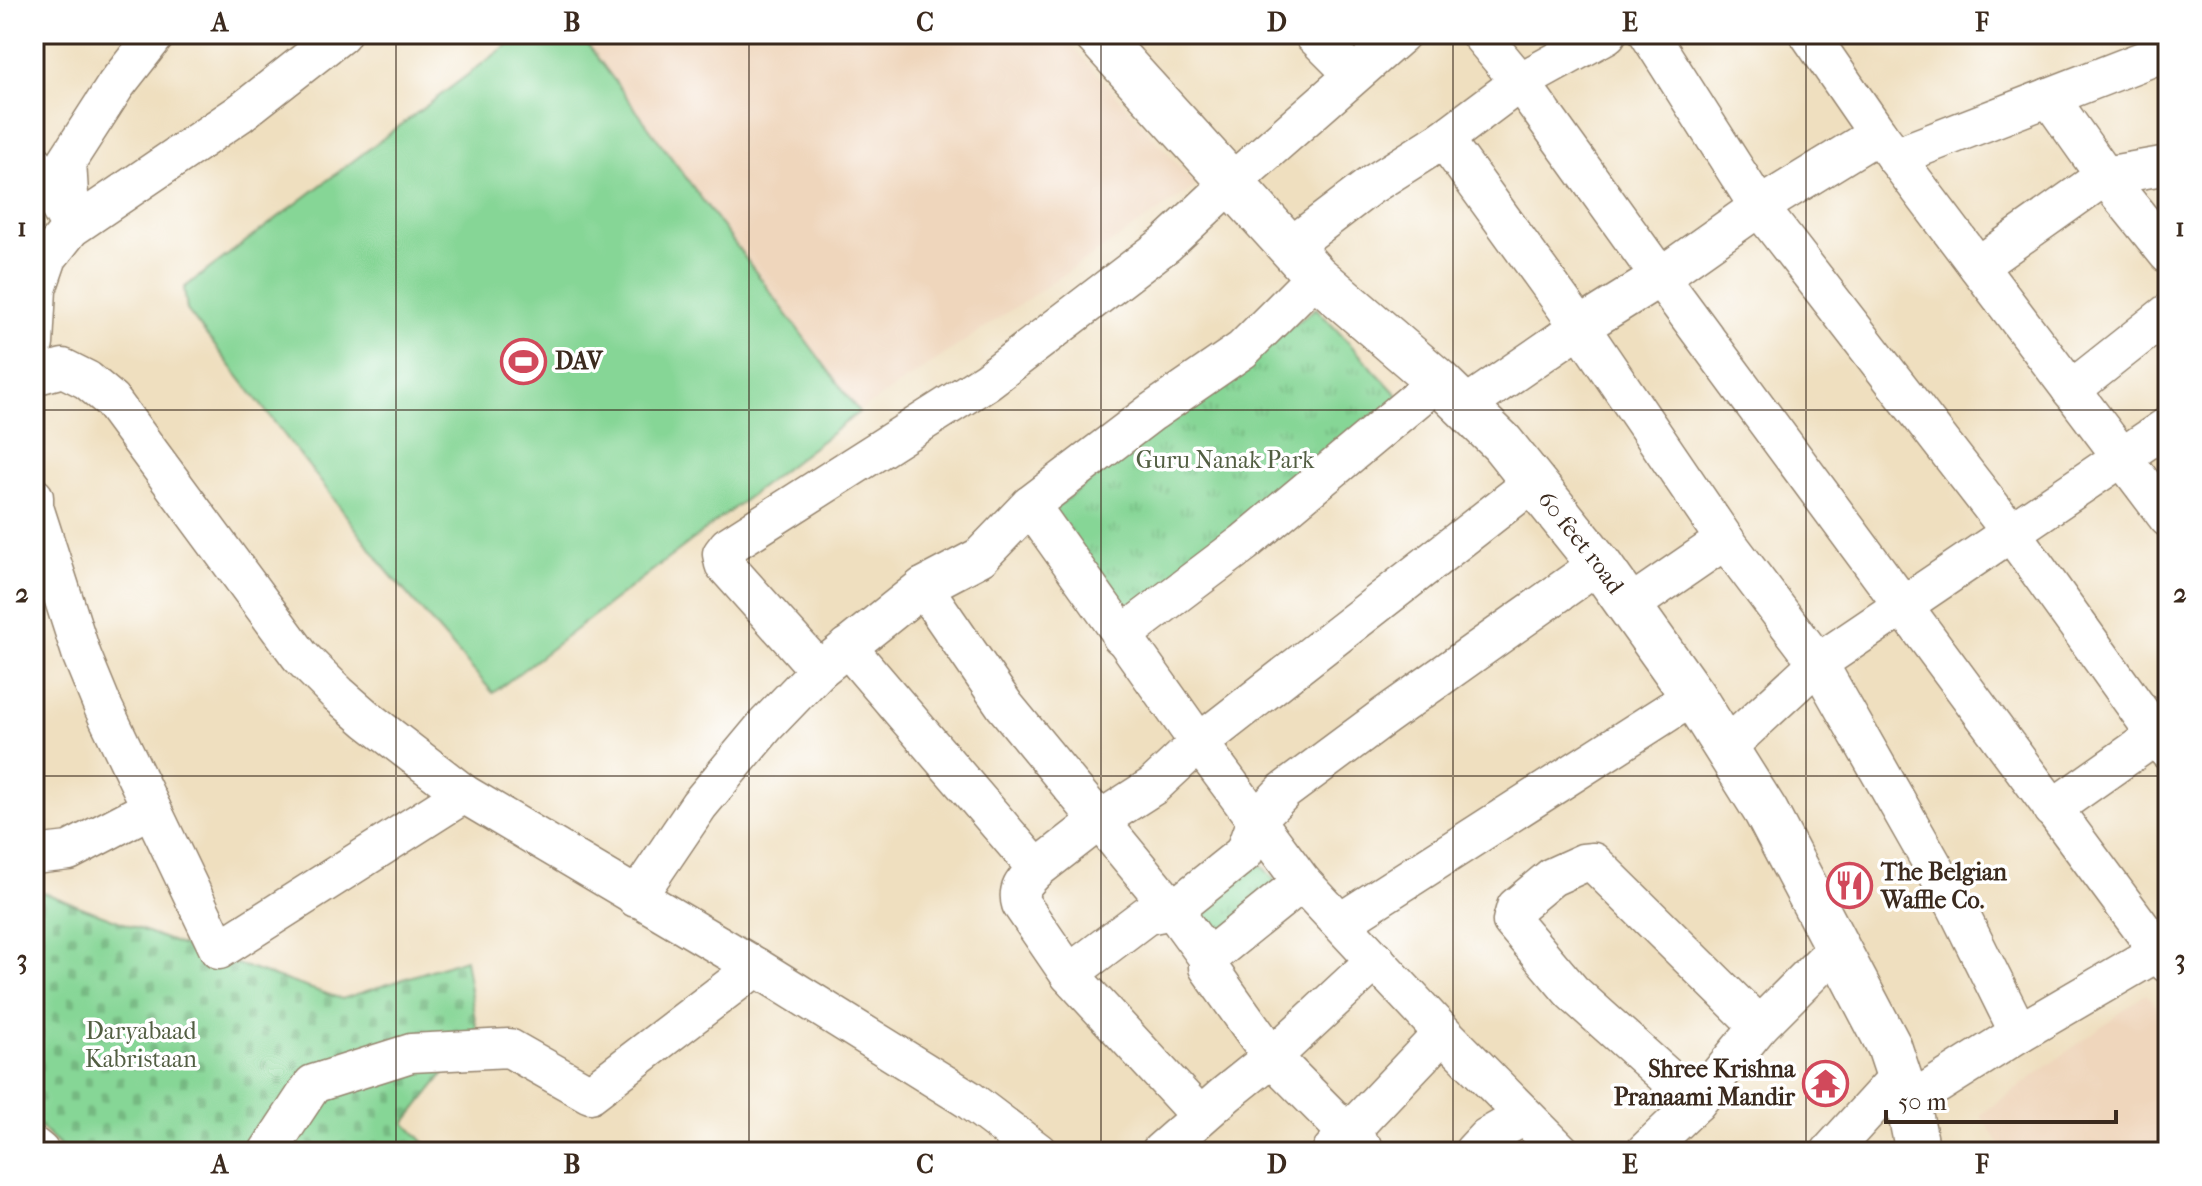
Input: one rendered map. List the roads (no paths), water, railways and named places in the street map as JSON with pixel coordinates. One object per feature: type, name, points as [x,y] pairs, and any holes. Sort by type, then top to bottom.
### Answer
[{"type":"street","points":[[71,228],[67,161],[116,85],[156,34]]},
{"type":"street","points":[[34,344],[37,289],[48,257],[71,228],[239,114],[341,34]]},
{"type":"street","name":"60 feet road","points":[[1096,34],[1303,261],[1502,443],[1599,564],[1727,747],[1839,946],[1889,1046],[1904,1089],[1918,1152]]},
{"type":"street","points":[[1313,34],[1353,74]]},
{"type":"street","points":[[1037,869],[833,659],[724,564],[722,554],[728,546],[987,381],[1166,244],[1401,34]]},
{"type":"street","points":[[1480,34],[1520,82],[2052,809],[2165,954],[2019,1033],[1904,1089],[1830,1152]]},
{"type":"street","points":[[636,898],[699,805],[765,726],[833,659],[923,587],[980,557],[1030,505],[1152,412],[1242,350],[1303,261],[1370,186],[1444,139],[1520,82],[1607,34]]},
{"type":"street","points":[[1649,34],[1759,207],[2010,531],[2164,738],[2052,809]]},
{"type":"street","points":[[1809,34],[1886,145],[2168,518]]},
{"type":"street","points":[[1121,636],[1451,394],[1580,327],[1660,277],[1759,207],[1886,145],[2049,97],[2168,51]]},
{"type":"street","points":[[2049,97],[2105,176],[2168,254]]},
{"type":"street","points":[[1444,139],[1580,327],[1725,540],[1818,663],[1956,906],[2019,1033]]},
{"type":"street","points":[[34,163],[71,228]]},
{"type":"street","points":[[1978,266],[2105,176],[2168,165]]},
{"type":"street","points":[[2071,390],[2168,313]]},
{"type":"street","points":[[34,376],[63,368],[87,380],[111,400],[300,656],[338,694],[464,794],[756,967],[968,1099],[1038,1152]]},
{"type":"street","points":[[1727,747],[1818,663],[2168,426]]},
{"type":"street","points":[[1200,1116],[1069,974],[1021,904],[1018,895],[1021,886],[1037,869],[1100,820],[1153,786],[1199,743],[1535,481]]},
{"type":"street","points":[[34,497],[34,507],[82,656],[219,950],[464,794]]},
{"type":"street","points":[[1030,505],[1121,636],[1302,882],[1443,1033],[1561,1152]]},
{"type":"street","points":[[1629,606],[1725,540]]},
{"type":"street","points":[[1069,974],[1147,915],[1173,910],[1244,853],[1256,820],[1284,791],[1320,763],[1599,564]]},
{"type":"street","points":[[923,587],[1005,706],[1173,910],[1208,958],[1208,967],[1272,1057],[1348,1145],[1443,1033]]},
{"type":"street","points":[[1341,922],[1693,696]]},
{"type":"street","points":[[34,855],[69,851],[151,808]]},
{"type":"street","points":[[1696,1103],[1572,992],[1512,921],[1516,907],[1552,877],[1583,863],[1593,862],[1759,1026]]},
{"type":"street","points":[[1208,958],[1302,882]]},
{"type":"street","points":[[1645,1152],[1696,1103],[1759,1026],[1839,946]]},
{"type":"street","points":[[1160,1152],[1272,1057],[1376,960]]},
{"type":"street","points":[[268,1152],[313,1084],[411,1053],[509,1048],[590,1094],[756,967]]},
{"type":"street","points":[[1473,1152],[1487,1137],[1524,1116]]},
{"type":"street","points":[[34,1147],[40,1152]]},
{"type":"place","name":"DAV","points":[[524,361]]},
{"type":"place","name":"The Belgian Waffle Co.","points":[[1850,886]]},
{"type":"place","name":"Shree Krishna Pranaami Mandir","points":[[1826,1083]]},
{"type":"park label","name":"Guru Nanak Park","points":[[1225,460]]},
{"type":"park label","name":"Daryabaad Kabristaan","points":[[141,1045]]}]
